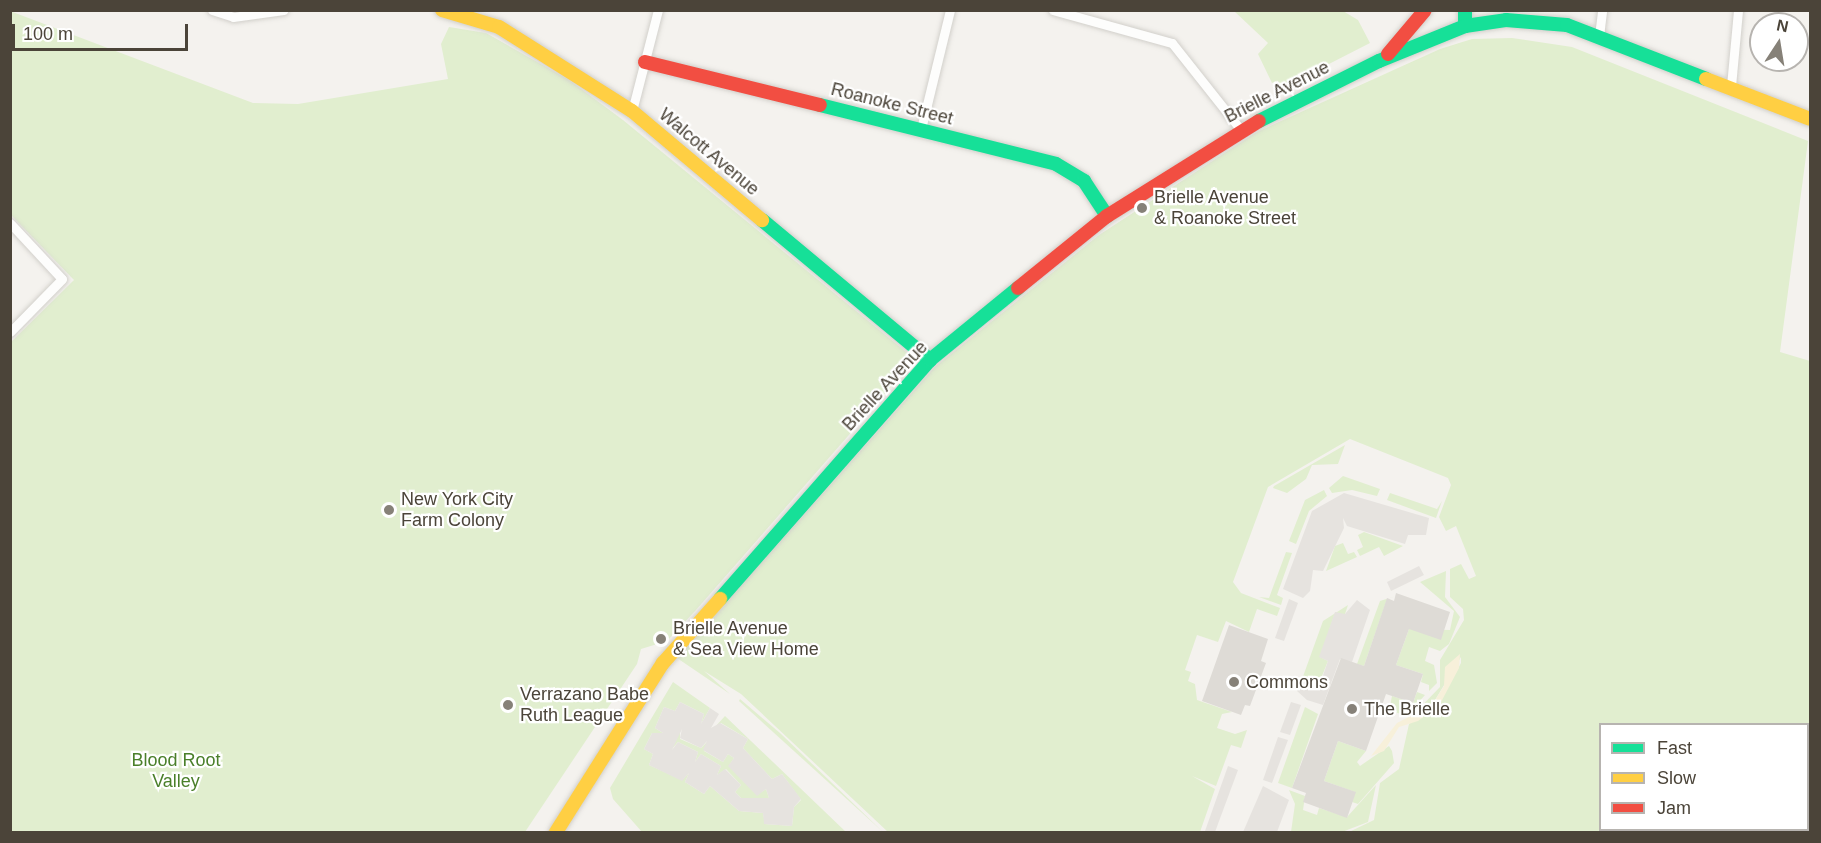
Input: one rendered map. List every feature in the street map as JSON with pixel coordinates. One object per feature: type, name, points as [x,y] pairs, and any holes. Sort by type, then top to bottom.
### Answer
[{"type":"street","points":[[212,10],[233,17],[284,10]]},
{"type":"street","name":"Walcott Avenue","points":[[442,10],[499,27],[632,111],[930,360]]},
{"type":"street","points":[[632,111],[658,10]]},
{"type":"street","points":[[921,129],[950,10]]},
{"type":"street","points":[[1053,10],[1172,44],[1241,130]]},
{"type":"street","name":"Brielle Avenue","points":[[1379,61],[1425,10]]},
{"type":"street","points":[[1465,10],[1465,26]]},
{"type":"street","name":"Brielle Avenue","points":[[1545,10],[1599,36],[1810,119]]},
{"type":"street","points":[[1599,36],[1602,10]]},
{"type":"street","points":[[1731,86],[1738,10]]},
{"type":"street","name":"Brielle Avenue","points":[[556,832],[663,663],[930,360],[1107,216],[1241,130],[1379,61],[1465,26],[1530,20],[1599,36]]},
{"type":"street","name":"Roanoke Street","points":[[645,62],[1056,164],[1084,181],[1107,216]]},
{"type":"street","points":[[10,223],[62,279],[10,332]]},
{"type":"green space","name":"Blood Root Valley","points":[[10,11],[253,103],[298,104],[448,79],[441,44],[449,27],[486,33],[569,80],[623,120],[911,356],[910,365],[696,610],[667,641],[641,649],[637,664],[525,832],[11,832],[11,342],[74,280],[11,215]]},
{"type":"green space","points":[[1234,11],[1343,11],[1358,20],[1370,43],[1282,88],[1278,81],[1272,83],[1258,54],[1268,43]]},
{"type":"green space","points":[[1512,38],[1572,47],[1808,141],[1780,352],[1810,361],[1810,832],[1349,832],[1374,820],[1380,783],[1399,769],[1409,724],[1439,704],[1461,663],[1461,657],[1432,705],[1408,720],[1440,687],[1440,660],[1464,620],[1463,609],[1450,597],[1450,569],[1461,564],[1469,579],[1476,576],[1456,526],[1446,531],[1439,517],[1451,485],[1448,478],[1350,439],[1268,487],[1233,582],[1241,593],[1280,608],[1277,616],[1257,609],[1249,632],[1226,621],[1218,642],[1197,635],[1185,670],[1191,672],[1188,681],[1195,684],[1197,700],[1232,712],[1222,714],[1217,728],[1235,734],[1247,730],[1241,748],[1231,745],[1216,786],[1192,776],[1215,789],[1200,832],[888,832],[741,694],[704,671],[730,694],[677,658],[935,367],[1099,235],[1257,132],[1440,49],[1472,39]]},
{"type":"green space","points":[[1345,445],[1338,464],[1312,465],[1306,479],[1287,493],[1273,488],[1274,486]]},
{"type":"green space","points":[[1343,476],[1380,489],[1377,496],[1352,490],[1332,493],[1329,488]]},
{"type":"green space","points":[[1324,490],[1327,496],[1309,511],[1296,544],[1289,541],[1305,500]]},
{"type":"green space","points":[[1390,493],[1437,509],[1442,501],[1436,518],[1387,500]]},
{"type":"green space","points":[[1364,532],[1403,546],[1384,556],[1379,547],[1360,556],[1357,550],[1363,547],[1358,535]]},
{"type":"green space","points":[[1343,543],[1348,554],[1354,552],[1357,557],[1326,571],[1335,546]]},
{"type":"green space","points":[[1286,552],[1292,553],[1277,595],[1283,598],[1281,605],[1259,597],[1269,598]]},
{"type":"green space","points":[[1446,571],[1445,597],[1460,617],[1449,644],[1440,651],[1429,647],[1425,661],[1434,665],[1437,683],[1429,691],[1429,685],[1421,682],[1423,674],[1396,665],[1409,629],[1450,630],[1454,611],[1420,582]]},
{"type":"green space","points":[[1396,596],[1387,599],[1364,666],[1357,664],[1380,601]]},
{"type":"green space","points":[[1348,605],[1345,614],[1334,616],[1320,657],[1328,661],[1320,681],[1301,682],[1323,621]]},
{"type":"green space","points":[[673,682],[710,708],[701,724],[704,714],[680,702],[675,711],[664,707],[655,728],[663,733],[652,733],[644,749],[653,754],[649,765],[682,780],[689,773],[685,782],[704,794],[710,786],[739,811],[763,813],[765,824],[792,826],[794,807],[801,800],[782,774],[772,779],[743,748],[748,739],[721,723],[715,730],[725,716],[846,832],[642,832],[613,799],[610,788]]},
{"type":"green space","points":[[1417,692],[1425,695],[1416,705],[1402,714],[1389,711],[1392,696],[1413,703]]},
{"type":"green space","points":[[740,699],[780,733],[883,832],[739,701]]},
{"type":"green space","points":[[1305,707],[1318,714],[1292,788],[1278,783]]},
{"type":"green space","points":[[680,729],[680,739],[701,748],[708,741],[704,751],[723,762],[728,754],[734,758],[729,766],[757,795],[766,789],[769,798],[741,798],[735,792],[741,785],[726,769],[717,775],[721,766],[701,754],[695,762],[698,752],[678,742],[671,750]]},
{"type":"green space","points":[[1338,741],[1366,751],[1357,762],[1360,766],[1389,746],[1392,751],[1394,763],[1358,804],[1352,802],[1355,792],[1324,781]]},
{"type":"green space","points":[[1376,785],[1368,822],[1342,832],[1291,832],[1295,804],[1289,790],[1305,796],[1303,810],[1317,815],[1319,808],[1347,817]]},
{"type":"sand","points":[[1460,654],[1459,668],[1440,704],[1418,721],[1399,727],[1384,751],[1371,756],[1397,723],[1432,705],[1444,686],[1445,667]]},
{"type":"shaded area","points":[[1344,493],[1429,518],[1426,535],[1408,535],[1405,544],[1347,526],[1343,518],[1344,528],[1323,571],[1313,570],[1310,591],[1303,598],[1283,589],[1312,511]]},
{"type":"shaded area","points":[[1419,566],[1424,575],[1391,591],[1387,582]]},
{"type":"shaded area","points":[[1289,599],[1298,603],[1284,641],[1275,638]]},
{"type":"shaded area","points":[[1357,600],[1370,610],[1352,662],[1340,659],[1323,705],[1307,700],[1297,691],[1301,682],[1321,681],[1328,661],[1319,657],[1335,612],[1345,614]]},
{"type":"shaded area","points":[[680,702],[704,714],[701,724],[710,708],[719,714],[711,728],[720,723],[748,739],[743,748],[772,779],[782,774],[801,799],[794,807],[792,826],[764,824],[763,813],[739,811],[710,786],[704,794],[685,782],[689,773],[682,781],[649,765],[653,754],[644,749],[652,733],[663,733],[655,728],[664,707],[675,711]],"holes":[[[682,729],[680,738],[701,748],[707,741],[703,750],[723,762],[728,754],[734,758],[728,766],[757,796],[766,789],[769,798],[741,798],[735,792],[741,785],[725,769],[717,775],[721,766],[701,754],[695,762],[698,752],[678,742],[672,750]]]},
{"type":"shaded area","points":[[1291,702],[1301,705],[1290,735],[1280,732]]},
{"type":"shaded area","points":[[1278,737],[1288,740],[1272,783],[1263,780]]},
{"type":"shaded area","points":[[1228,766],[1238,770],[1215,832],[1205,831]]},
{"type":"shaded area","points":[[1263,786],[1289,800],[1277,832],[1243,832]]},
{"type":"building","name":"The Brielle","points":[[1396,593],[1450,612],[1441,640],[1409,629],[1396,665],[1423,674],[1413,703],[1386,694],[1366,751],[1338,741],[1324,781],[1356,792],[1347,818],[1303,802],[1306,793],[1292,788],[1341,658],[1364,666],[1387,598],[1394,601]]},
{"type":"building","name":"Commons","points":[[1229,625],[1268,639],[1261,661],[1266,663],[1250,706],[1245,705],[1241,715],[1202,701]]},
{"type":"traffic: fast","points":[[1465,10],[1465,26]]},
{"type":"traffic: fast","points":[[1259,121],[1379,61],[1465,26],[1506,20],[1567,25],[1706,79]]},
{"type":"traffic: fast","points":[[820,105],[1056,164],[1084,181],[1107,216]]},
{"type":"traffic: fast","points":[[762,220],[930,360]]},
{"type":"traffic: fast","points":[[720,599],[930,360],[1018,288]]},
{"type":"traffic: slow","points":[[442,10],[499,27],[632,111],[762,220]]},
{"type":"traffic: slow","points":[[1706,79],[1810,119]]},
{"type":"traffic: slow","points":[[556,832],[663,663],[720,599]]},
{"type":"traffic: jam","points":[[1388,54],[1425,10]]},
{"type":"traffic: jam","points":[[645,62],[820,105]]},
{"type":"traffic: jam","points":[[1018,288],[1107,216],[1259,121]]},
{"type":"place","name":"Brielle Avenue & Roanoke Street","points":[[1142,208]]},
{"type":"place","name":"New York City Farm Colony","points":[[389,510]]},
{"type":"place","name":"Brielle Avenue & Sea View Home","points":[[661,639]]},
{"type":"place","name":"Commons","points":[[1234,682]]},
{"type":"place","name":"Verrazano Babe Ruth League","points":[[508,705]]},
{"type":"place","name":"The Brielle","points":[[1352,709]]}]
